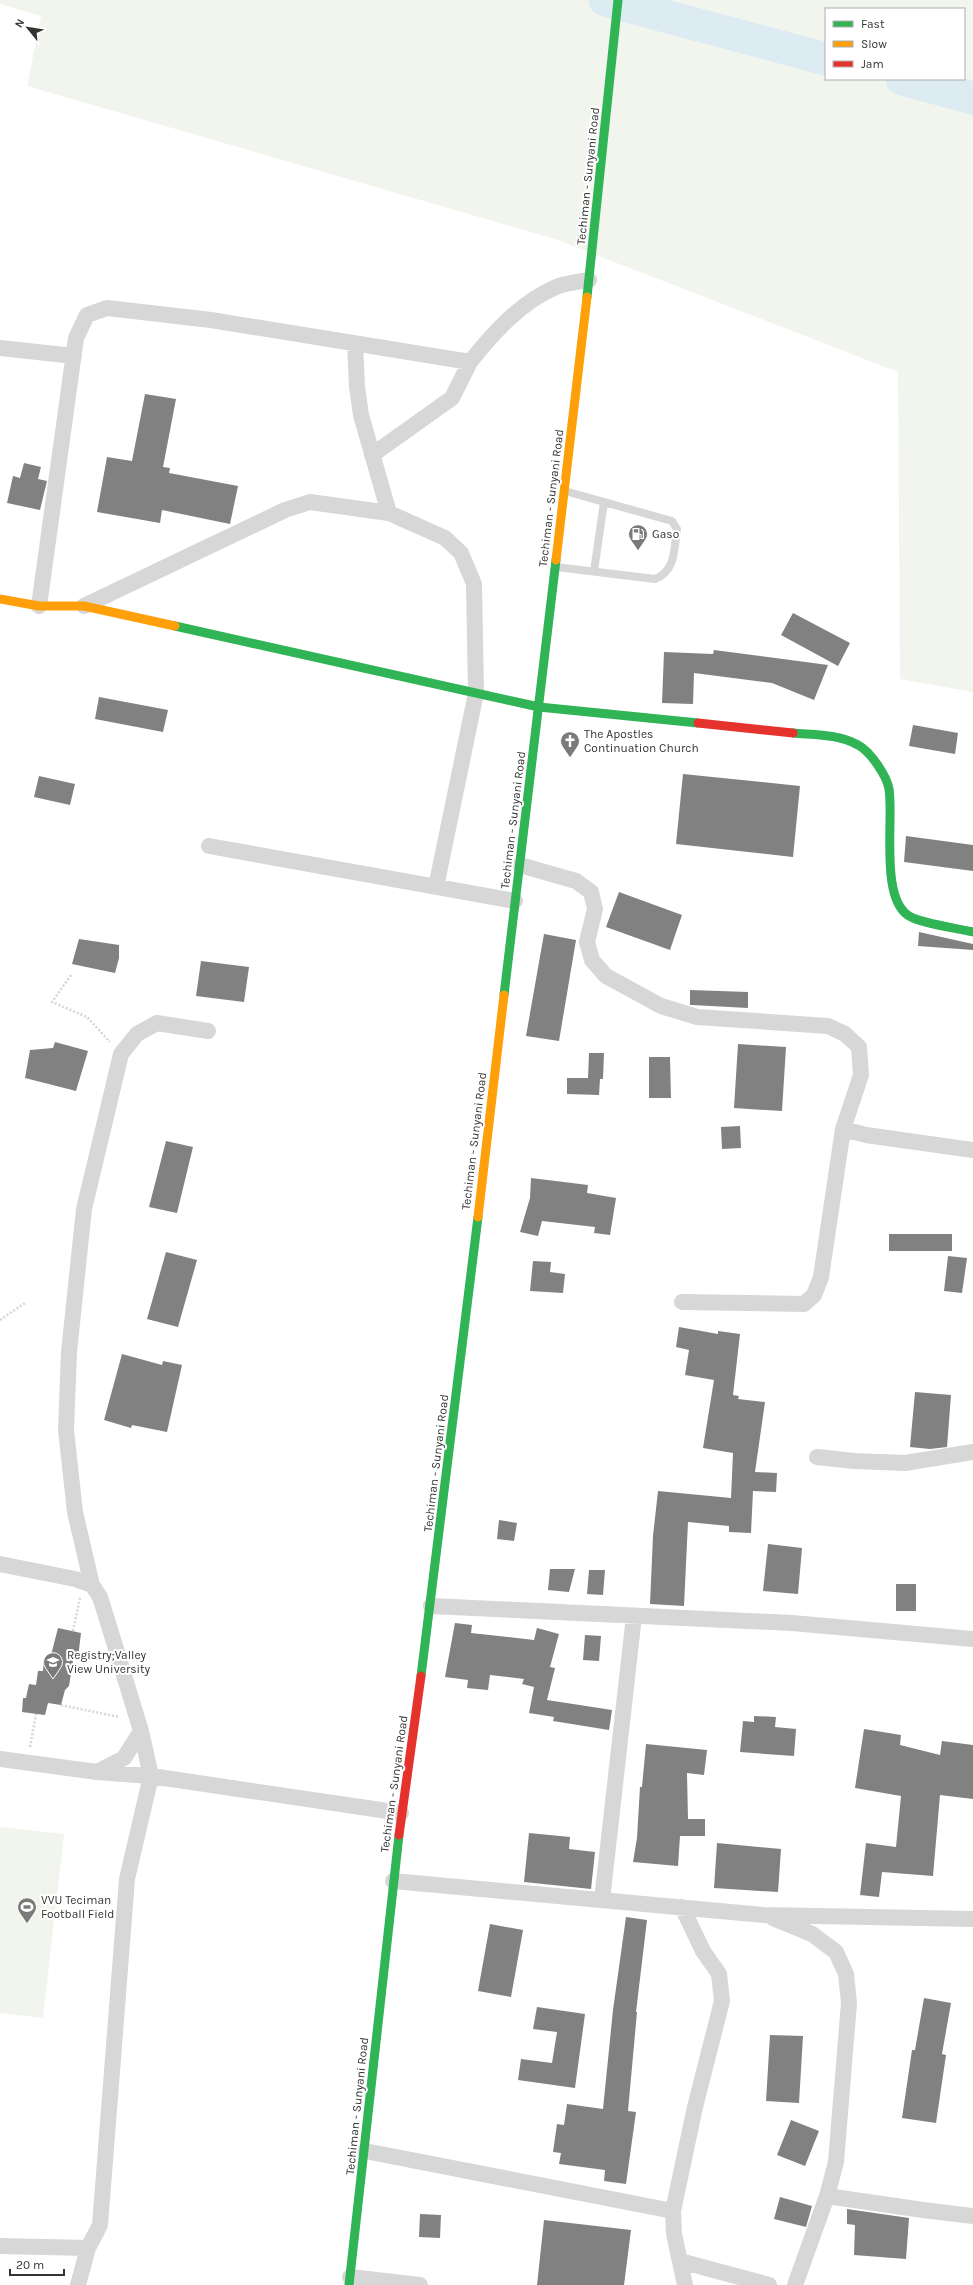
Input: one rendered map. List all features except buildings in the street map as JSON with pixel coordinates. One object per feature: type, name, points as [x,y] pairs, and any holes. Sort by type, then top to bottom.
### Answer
[{"type":"main road","name":"Techiman - Sunyani Road","points":[[349,2281],[365,2150],[401,1813],[431,1606],[589,280],[618,0]]},
{"type":"main road","points":[[0,599],[39,606],[84,606],[538,707],[840,738],[858,745],[874,760],[889,788],[892,887],[899,906],[910,917],[973,932]]},
{"type":"street","points":[[372,455],[452,398],[470,362],[493,333],[527,305],[556,287],[589,280]]},
{"type":"street","points":[[39,606],[76,338],[87,315],[107,308],[211,320],[470,362]]},
{"type":"street","points":[[355,343],[357,387],[361,415],[389,513]]},
{"type":"street","points":[[0,348],[74,356]]},
{"type":"street","points":[[84,606],[284,510],[310,502],[389,513],[445,538],[461,553],[474,584],[476,693],[436,887]]},
{"type":"street","points":[[209,846],[515,901]]},
{"type":"street","points":[[520,865],[576,881],[591,892],[595,909],[587,942],[592,960],[606,976],[661,1006],[697,1017],[828,1026],[845,1034],[859,1047],[861,1075],[843,1129],[821,1277],[814,1295],[804,1304],[682,1302]]},
{"type":"street","points":[[78,2285],[88,2248],[100,2225],[127,1879],[151,1776],[140,1726],[100,1597],[92,1585],[75,1512],[66,1430],[69,1352],[84,1209],[121,1054],[137,1034],[157,1023],[208,1031]]},
{"type":"street","points":[[843,1129],[866,1135],[973,1150]]},
{"type":"street","points":[[817,1457],[854,1461],[905,1463],[973,1452]]},
{"type":"street","points":[[0,1564],[92,1585]]},
{"type":"street","points":[[431,1606],[792,1623],[973,1639]]},
{"type":"street","points":[[602,1900],[634,1616]]},
{"type":"street","points":[[97,1772],[124,1758],[140,1726]]},
{"type":"street","points":[[0,1759],[97,1772],[151,1776],[401,1813]]},
{"type":"street","points":[[393,1881],[764,1915],[973,1919]]},
{"type":"street","points":[[682,1907],[703,1951],[719,1974],[722,2001],[696,2107],[673,2211],[674,2234],[685,2285]]},
{"type":"street","points":[[764,1915],[812,1934],[836,1952],[846,1974],[849,2003],[836,2162],[828,2196],[795,2285]]},
{"type":"street","points":[[365,2150],[673,2211]]},
{"type":"street","points":[[828,2196],[973,2216]]},
{"type":"street","points":[[0,2246],[88,2248]]},
{"type":"street","points":[[680,2261],[769,2285]]},
{"type":"street","points":[[349,2281],[420,2285]]},
{"type":"lane","points":[[555,566],[655,580],[665,576],[671,567],[677,529],[672,521],[564,491]]},
{"type":"lane","points":[[594,572],[604,502]]},
{"type":"path","points":[[70,975],[52,1002],[87,1017],[121,1054]]},
{"type":"path","points":[[0,1320],[25,1303]]},
{"type":"path","points":[[73,1631],[81,1593],[92,1585]]},
{"type":"path","points":[[61,1705],[140,1726]]},
{"type":"path","points":[[27,1763],[36,1714]]},
{"type":"shaded area","points":[[0,0],[973,0],[973,692],[900,679],[898,372],[555,239],[27,86],[41,16],[0,4]]},
{"type":"shaded area","name":"VVU Teciman Football Field","points":[[0,1827],[64,1834],[43,2018],[0,2013]]},
{"type":"waterway","points":[[605,0],[825,59]]},
{"type":"waterway","points":[[906,80],[973,98]]},
{"type":"traffic: fast","points":[[587,297],[618,0]]},
{"type":"traffic: fast","points":[[504,995],[556,560]]},
{"type":"traffic: fast","points":[[175,626],[539,707],[698,723]]},
{"type":"traffic: fast","points":[[793,733],[835,737],[851,741],[863,748],[873,758],[885,777],[889,789],[891,878],[895,895],[901,908],[911,917],[932,924],[973,932]]},
{"type":"traffic: fast","points":[[421,1676],[478,1217]]},
{"type":"traffic: fast","points":[[349,2285],[399,1835]]},
{"type":"traffic: slow","points":[[556,560],[587,297]]},
{"type":"traffic: slow","points":[[0,599],[39,606],[84,606],[175,626]]},
{"type":"traffic: slow","points":[[478,1217],[504,995]]},
{"type":"traffic: jam","points":[[698,723],[793,733]]},
{"type":"traffic: jam","points":[[399,1835],[421,1676]]},
{"type":"place","name":"Gaso","points":[[638,551]]},
{"type":"place","name":"The Apostles Continuation Church","points":[[570,758]]},
{"type":"place","name":"Registry;Valley View University","points":[[53,1679]]},
{"type":"place","name":"VVU Teciman Football Field","points":[[27,1924]]}]
